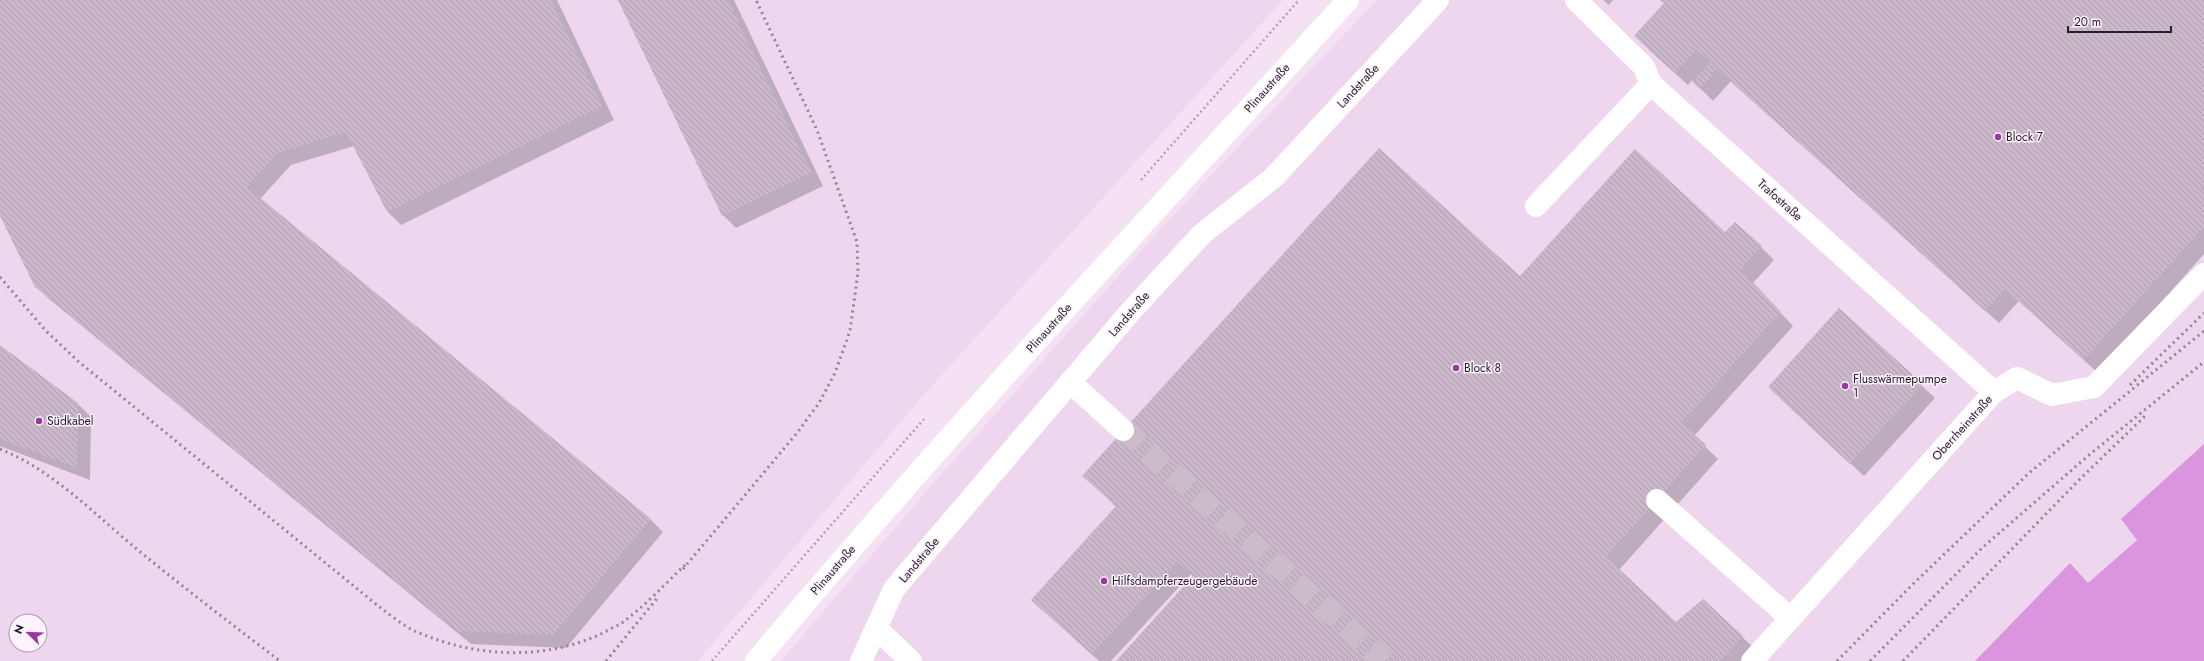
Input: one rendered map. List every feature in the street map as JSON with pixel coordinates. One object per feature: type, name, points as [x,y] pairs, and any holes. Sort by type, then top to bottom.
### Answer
[{"type":"street","name":"Plinaustraße","points":[[756,661],[859,539],[1055,321],[1348,0]]},
{"type":"street","name":"Landstraße","points":[[861,661],[894,589],[1131,311],[1202,234],[1274,177],[1438,0]]},
{"type":"street","name":"Trafostraße","points":[[1576,0],[1644,67],[1651,84],[1994,392]]},
{"type":"street","points":[[1536,206],[1651,84]]},
{"type":"street","name":"Oberrheinstraße","points":[[1752,661],[1994,392],[2017,378],[2052,394],[2094,387],[2204,274]]},
{"type":"street","points":[[1070,382],[1123,430]]},
{"type":"street","points":[[1657,500],[1790,618]]},
{"type":"street","points":[[876,628],[911,661]]},
{"type":"shaded area","points":[[0,0],[1283,0],[920,399],[698,661],[0,661]]},
{"type":"shaded area","points":[[1377,0],[2204,0],[2204,444],[2121,519],[2137,539],[2088,583],[2070,563],[1975,661],[781,661],[930,487],[1163,226]]},
{"type":"shaded area","points":[[2204,444],[2204,661],[1975,661],[2070,563],[2088,583],[2137,540],[2121,519]]},
{"type":"building","points":[[0,0],[551,0],[602,107],[387,212],[346,132],[278,153],[247,187],[651,519],[553,635],[457,631],[35,287],[0,216]]},
{"type":"building","points":[[618,0],[728,0],[811,173],[722,216]]},
{"type":"building","name":"Block 7","points":[[1660,0],[2204,0],[2204,186],[2201,188],[2204,191],[2204,227],[2084,360],[2005,289],[1985,311],[1717,69],[1700,89],[1692,82],[1710,62],[1696,50],[1675,73],[1634,36],[1664,3]]},
{"type":"building","name":"Block 8","points":[[1379,148],[1520,276],[1635,149],[1725,232],[1735,222],[1762,246],[1741,270],[1781,312],[1681,423],[1706,445],[1606,557],[1676,622],[1703,599],[1743,636],[1721,661],[1116,661],[1193,576],[1177,562],[1092,655],[1031,600],[1116,506],[1082,476]]},
{"type":"building","name":"Flusswärmepumpe 1","points":[[1839,308],[1923,384],[1850,464],[1768,387]]},
{"type":"building","name":"Südkabel","points":[[0,345],[78,403],[77,468],[0,439]]},
{"type":"tunnel","points":[[1123,430],[1385,661]]},
{"type":"railway","points":[[683,569],[797,433],[819,403],[835,373],[850,331],[858,272],[857,242],[817,130],[756,0]]},
{"type":"railway","points":[[0,277],[46,331],[79,362],[377,605],[401,623],[417,632],[440,641],[487,651],[511,653],[535,652],[559,648],[605,632],[621,623],[648,601],[686,564]]},
{"type":"railway","points":[[2130,385],[2204,313]]},
{"type":"railway","points":[[1837,661],[1912,585],[2029,473],[2204,331]]},
{"type":"railway","points":[[1870,661],[1982,548],[2089,455],[2204,362]]},
{"type":"railway","points":[[1903,661],[2078,481],[2145,416]]},
{"type":"railway","points":[[0,449],[20,458],[58,482],[127,541],[280,661]]},
{"type":"railway","points":[[606,661],[659,596]]},
{"type":"place","name":"Block 7","points":[[1998,137]]},
{"type":"place","name":"Block 8","points":[[1456,368]]},
{"type":"place","name":"Flusswärmepumpe 1","points":[[1845,386]]},
{"type":"place","name":"Südkabel","points":[[39,421]]},
{"type":"place","name":"Hilfsdampferzeugergebäude","points":[[1104,581]]}]
